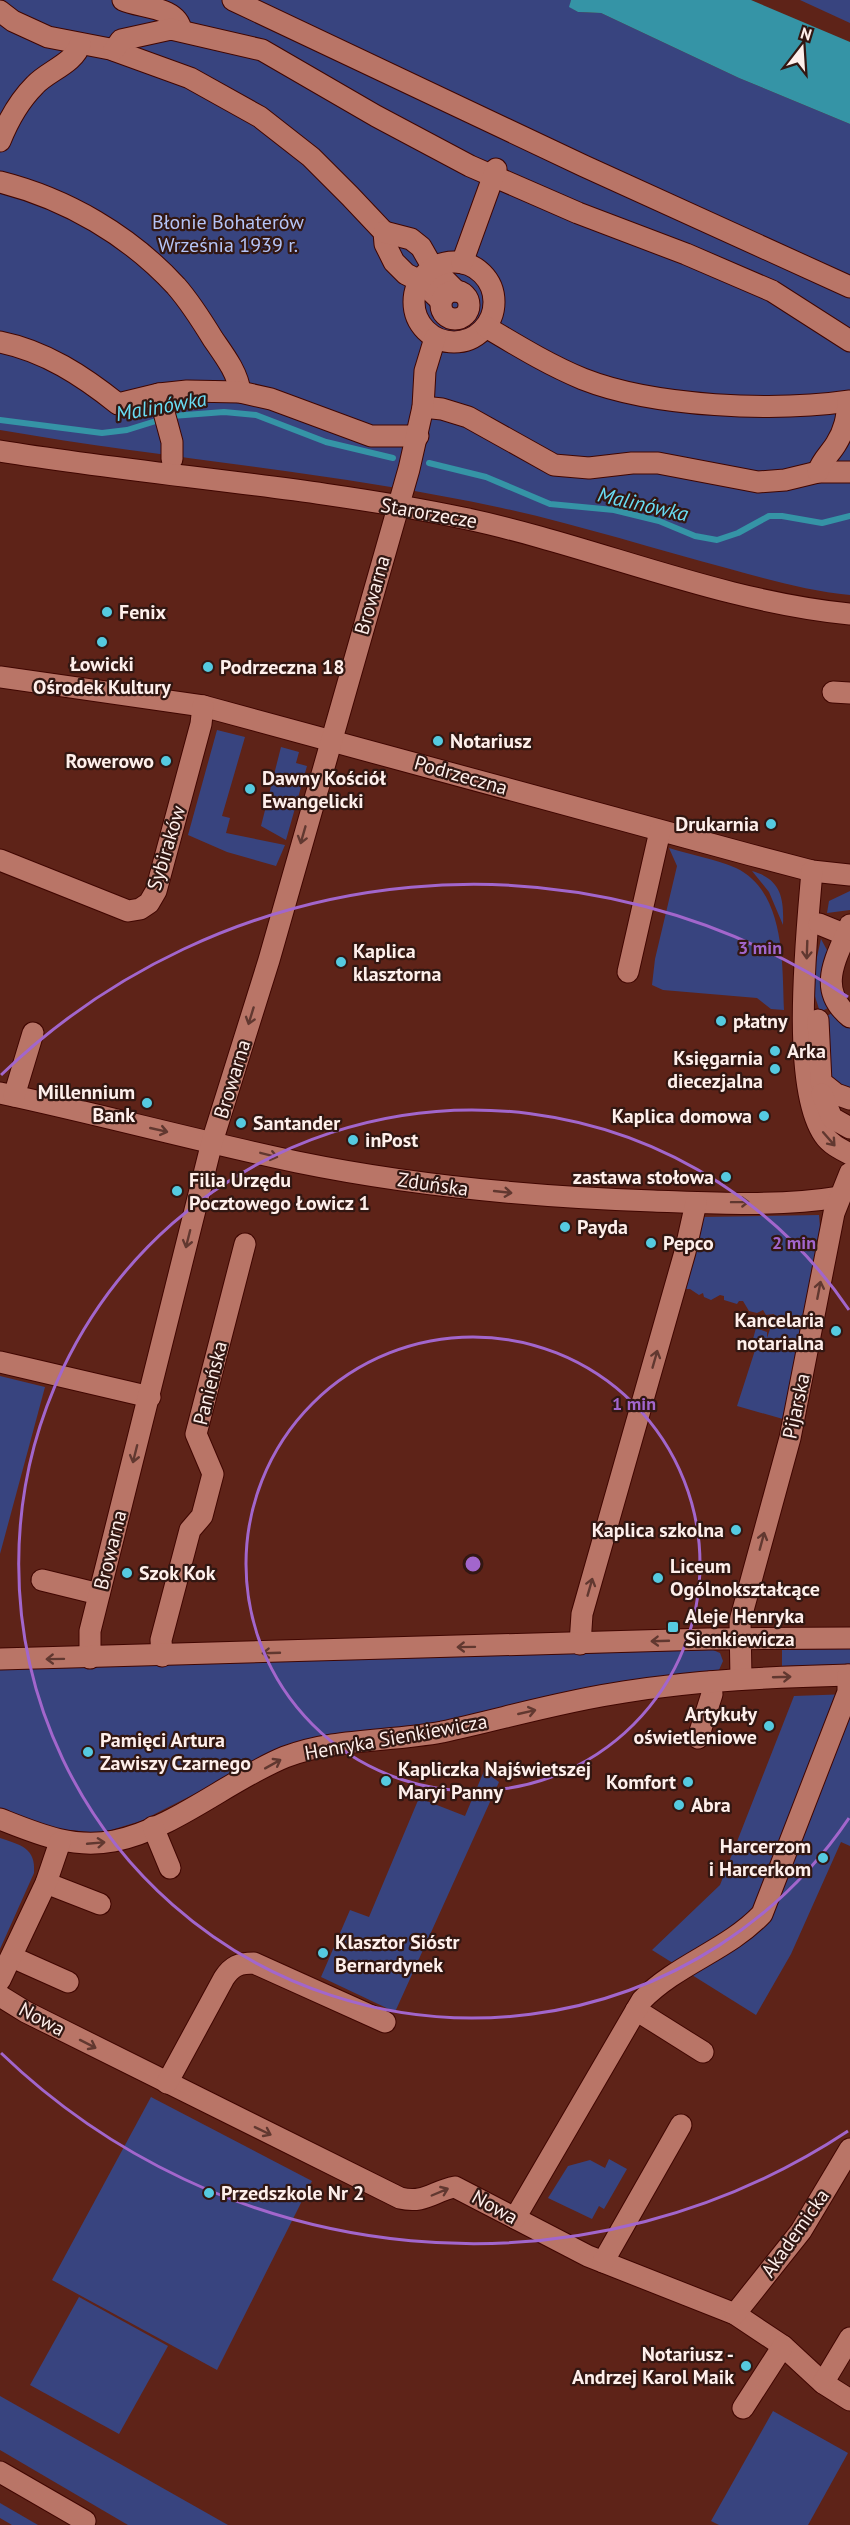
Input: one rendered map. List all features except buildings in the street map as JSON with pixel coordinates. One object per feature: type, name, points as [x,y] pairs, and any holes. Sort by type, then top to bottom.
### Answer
[{"type":"street","points":[[123,0],[170,14],[180,24],[181,30]]},
{"type":"street","points":[[233,0],[584,166],[850,287]]},
{"type":"street","points":[[0,11],[13,21],[39,33],[114,50],[190,78],[260,117],[310,157],[384,232],[411,239],[429,257],[427,274],[415,293],[417,319],[435,338],[457,342],[468,340],[487,327],[493,315],[495,302],[492,288],[485,276],[475,267],[452,262],[427,274],[406,274],[394,262],[385,244],[384,232]]},
{"type":"street","points":[[114,50],[121,40],[163,30],[181,30],[262,51],[411,136],[772,291],[850,341]]},
{"type":"street","points":[[0,141],[9,121],[33,86],[48,72],[68,61],[80,44]]},
{"type":"street","points":[[462,263],[495,173]]},
{"type":"street","points":[[0,182],[75,208],[121,239],[156,268],[188,301],[234,373],[240,392]]},
{"type":"street","points":[[427,274],[448,296],[444,314],[451,318],[459,318],[465,314],[551,365],[585,380],[640,393],[694,402],[765,407],[849,402],[846,425],[836,445],[822,461],[818,472]]},
{"type":"street","name":"Browarna","points":[[90,1658],[90,1631],[213,1142],[269,960],[418,436],[425,371],[435,338]]},
{"type":"street","points":[[0,342],[20,347],[60,364],[88,380],[118,404],[164,410],[187,391],[240,392],[271,399],[371,436],[418,436]]},
{"type":"street","points":[[423,406],[468,417],[554,465],[589,468],[632,463],[658,463],[758,482],[785,480],[818,472],[850,472]]},
{"type":"street","points":[[164,410],[172,459]]},
{"type":"street","name":"Starorzecze","points":[[0,451],[238,481],[488,523],[769,601],[850,614]]},
{"type":"street","name":"Podrzeczna","points":[[0,677],[203,706],[332,739],[812,871],[850,875]]},
{"type":"street","name":"Sybiraków","points":[[0,860],[128,911],[140,909],[149,903],[161,873],[201,724],[203,706]]},
{"type":"street","points":[[628,972],[660,831]]},
{"type":"street","points":[[812,871],[812,1021],[822,1097],[832,1118],[850,1128]]},
{"type":"street","points":[[812,1021],[846,1007],[831,990],[833,967],[848,930],[819,924]]},
{"type":"street","points":[[812,1021],[804,1075],[813,1110],[824,1135],[837,1148],[850,1154]]},
{"type":"street","points":[[7,1094],[33,1034]]},
{"type":"street","points":[[820,1082],[836,1094],[850,1099]]},
{"type":"street","name":"Zduńska","points":[[7,1094],[296,1162],[439,1186],[519,1194],[696,1203],[819,1201],[839,1197]]},
{"type":"street","name":"Pijarska","points":[[740,1639],[740,1621],[776,1465],[797,1406],[839,1197],[850,1173]]},
{"type":"street","points":[[580,1644],[582,1614],[685,1252],[696,1203]]},
{"type":"street","name":"Panieńska","points":[[162,1656],[162,1640],[190,1530],[202,1516],[213,1473],[196,1434],[245,1244]]},
{"type":"street","points":[[0,1362],[150,1397]]},
{"type":"street","points":[[42,1580],[99,1594]]},
{"type":"street","points":[[0,1659],[850,1638]]},
{"type":"street","points":[[740,1639],[741,1679]]},
{"type":"street","points":[[515,2218],[642,2000],[660,1981],[747,1929],[762,1914],[848,1692],[849,1675]]},
{"type":"street","name":"Henryka Sienkiewicza","points":[[0,1819],[60,1842],[89,1844],[114,1841],[153,1827],[284,1758],[313,1749],[441,1732],[623,1692],[741,1679],[849,1675]]},
{"type":"street","points":[[698,1738],[712,1694],[710,1682]]},
{"type":"street","points":[[153,1827],[170,1868]]},
{"type":"street","points":[[0,1980],[46,1883],[60,1842]]},
{"type":"street","points":[[46,1883],[100,1904]]},
{"type":"street","points":[[12,1956],[68,1982]]},
{"type":"street","points":[[167,2083],[224,1978],[230,1969],[240,1963],[254,1963],[385,2022]]},
{"type":"street","name":"Nowa","points":[[0,1996],[26,2012],[400,2198],[423,2200],[444,2189],[455,2187],[603,2262],[735,2314],[783,2346],[823,2383],[850,2400]]},
{"type":"street","points":[[636,2010],[703,2052]]},
{"type":"street","points":[[603,2262],[681,2125]]},
{"type":"street","name":"Akademicka","points":[[735,2314],[804,2225],[850,2149]]},
{"type":"street","points":[[823,2383],[850,2338]]},
{"type":"street","points":[[743,2408],[783,2346]]},
{"type":"street","points":[[0,2472],[87,2524]]},
{"type":"green space","name":"Błonie Bohaterów Września 1939 r.","points":[[0,0],[571,0],[570,7],[578,12],[601,13],[739,78],[850,124],[850,595],[790,585],[502,508],[314,475],[0,430]]},
{"type":"green space","points":[[800,0],[850,0],[850,23]]},
{"type":"green space","points":[[217,730],[245,737],[222,816],[230,818],[226,833],[285,845],[276,866],[227,852],[188,835]]},
{"type":"green space","points":[[281,747],[299,752],[296,763],[307,766],[286,840],[261,826]]},
{"type":"green space","points":[[669,848],[736,868],[752,879],[764,894],[773,912],[778,931],[783,972],[784,1010],[771,1009],[757,998],[663,990],[652,985],[655,959],[677,866]]},
{"type":"green space","points":[[752,871],[775,884],[783,906],[783,925],[769,892]]},
{"type":"green space","points":[[850,891],[850,910],[827,913],[829,901]]},
{"type":"green space","points":[[821,939],[828,952],[830,1007],[820,1012],[811,984]]},
{"type":"green space","points":[[832,1013],[850,1022],[850,1093],[829,1079],[822,1019]]},
{"type":"green space","points":[[819,1215],[821,1238],[783,1419],[737,1406],[758,1341],[753,1339],[756,1328],[767,1332],[767,1338],[773,1320],[777,1319],[774,1314],[766,1315],[763,1310],[757,1313],[749,1311],[743,1301],[737,1304],[724,1300],[724,1296],[720,1295],[711,1300],[704,1297],[703,1293],[699,1295],[690,1289],[679,1289],[701,1217]]},
{"type":"green space","points":[[0,1376],[45,1387],[0,1554]]},
{"type":"green space","points":[[850,1649],[850,1664],[782,1666],[782,1650]]},
{"type":"green space","points":[[713,1650],[720,1653],[723,1661],[719,1670],[626,1681],[454,1721],[208,1787],[141,1821],[101,1833],[57,1829],[0,1812],[0,1669]]},
{"type":"green space","points":[[850,1694],[850,1846],[841,1842],[791,1954],[756,2015],[652,1950],[720,1885],[794,1696]]},
{"type":"green space","points":[[484,1771],[499,1782],[395,2012],[321,1977],[350,1910],[369,1917],[419,1798],[465,1816]]},
{"type":"green space","points":[[0,1838],[21,1846],[30,1853],[34,1873],[0,1949]]},
{"type":"green space","points":[[151,2097],[312,2181],[217,2370],[52,2280]]},
{"type":"green space","points":[[609,2159],[627,2169],[604,2209],[599,2206],[592,2219],[548,2198],[568,2166],[590,2160],[605,2168]]},
{"type":"green space","points":[[79,2297],[168,2346],[119,2434],[30,2385]]},
{"type":"green space","points":[[0,2396],[228,2525],[128,2525],[0,2450]]},
{"type":"green space","points":[[773,2411],[848,2453],[808,2525],[719,2525],[711,2521]]},
{"type":"green space","points":[[0,2503],[38,2525],[12,2525],[0,2518]]},
{"type":"shaded area","points":[[571,0],[751,0],[850,42],[850,124],[739,78],[601,13],[578,12],[569,7]]},
{"type":"waterway","name":"Malinówka","points":[[0,420],[102,433],[127,430],[172,416],[224,412],[256,415],[326,442],[393,458]]},
{"type":"waterway","name":"Malinówka","points":[[429,463],[486,477],[550,504],[614,510],[659,521],[695,536],[717,540],[738,533],[769,516],[822,523],[850,516]]},
{"type":"place","name":"Fenix","points":[[107,612]]},
{"type":"place","name":"Łowicki Ośrodek Kultury","points":[[102,642]]},
{"type":"place","name":"Podrzeczna 18","points":[[208,667]]},
{"type":"place","name":"Notariusz","points":[[438,741]]},
{"type":"place","name":"Rowerowo","points":[[166,761]]},
{"type":"place","name":"Dawny Kościół Ewangelicki","points":[[250,789]]},
{"type":"place","name":"Drukarnia","points":[[771,824]]},
{"type":"place","name":"Kaplica klasztorna","points":[[341,962]]},
{"type":"place","name":"płatny","points":[[721,1021]]},
{"type":"place","name":"Arka","points":[[775,1051]]},
{"type":"place","name":"Księgarnia diecezjalna","points":[[775,1069]]},
{"type":"place","name":"Millennium Bank","points":[[147,1103]]},
{"type":"place","name":"Kaplica domowa","points":[[764,1116]]},
{"type":"place","name":"Santander","points":[[241,1123]]},
{"type":"place","name":"inPost","points":[[353,1140]]},
{"type":"place","name":"zastawa stołowa","points":[[726,1177]]},
{"type":"place","name":"Filia Urzędu Pocztowego Łowicz 1","points":[[177,1191]]},
{"type":"place","name":"Payda","points":[[565,1227]]},
{"type":"place","name":"Pepco","points":[[651,1243]]},
{"type":"place","name":"Kancelaria notarialna","points":[[836,1331]]},
{"type":"place","name":"Kaplica szkolna","points":[[736,1530]]},
{"type":"place","name":"Szok Kok","points":[[127,1573]]},
{"type":"place","name":"Liceum Ogólnokształcące","points":[[658,1578]]},
{"type":"place","name":"Aleje Henryka Sienkiewicza","points":[[673,1627]]},
{"type":"place","name":"Artykuły oświetleniowe","points":[[769,1726]]},
{"type":"place","name":"Pamięci Artura Zawiszy Czarnego","points":[[88,1752]]},
{"type":"place","name":"Kapliczka Najświetszej Maryi Panny","points":[[386,1781]]},
{"type":"place","name":"Komfort","points":[[688,1782]]},
{"type":"place","name":"Abra","points":[[679,1805]]},
{"type":"place","name":"Harcerzom i Harcerkom","points":[[823,1858]]},
{"type":"place","name":"Klasztor Sióstr Bernardynek","points":[[323,1953]]},
{"type":"place","name":"Przedszkole Nr 2","points":[[209,2193]]},
{"type":"place","name":"Notariusz - Andrzej Karol Maik","points":[[746,2366]]}]
